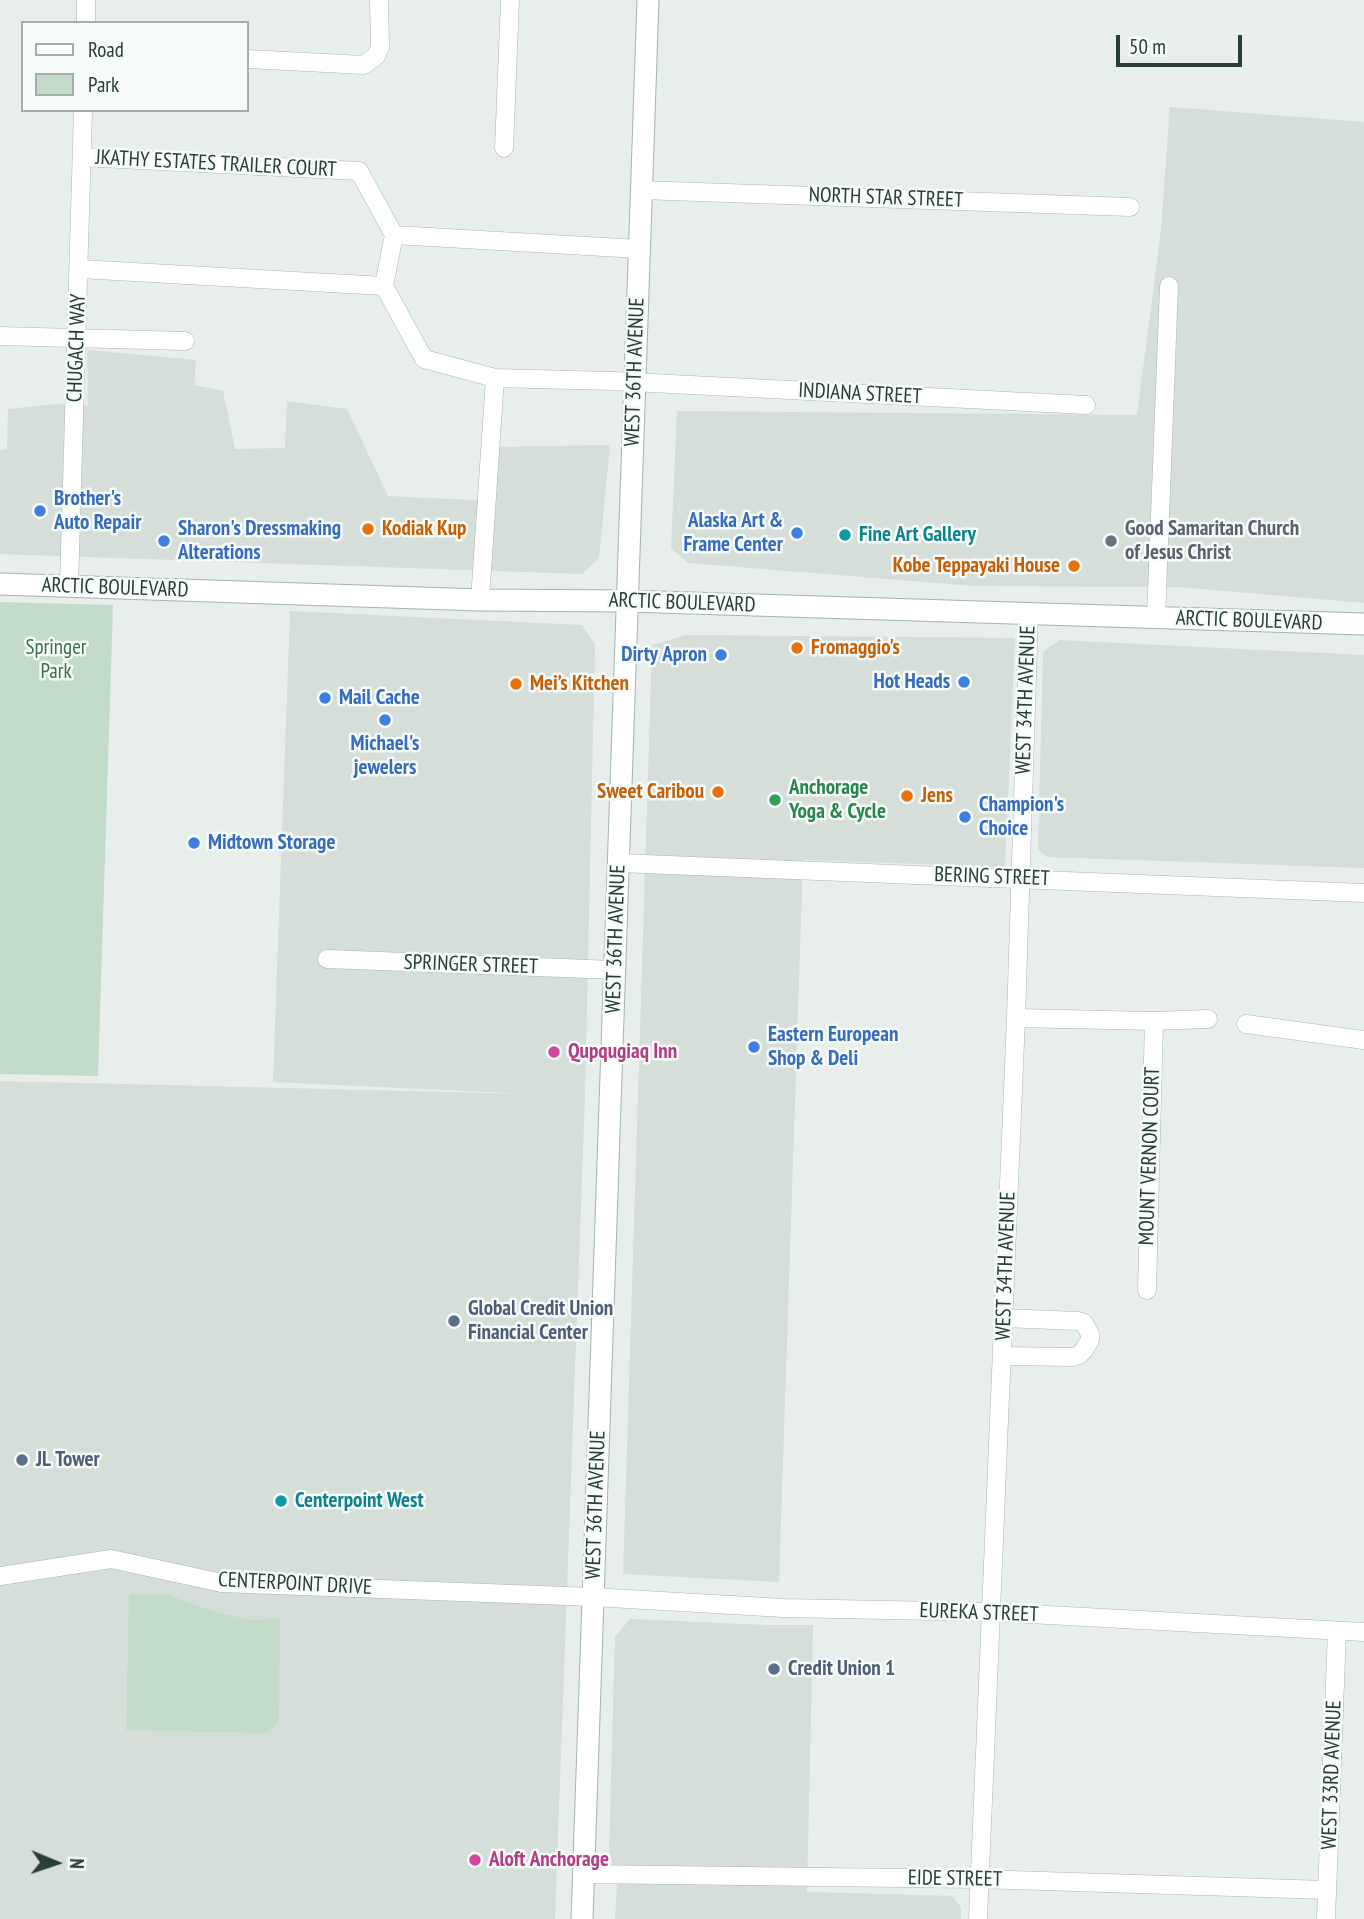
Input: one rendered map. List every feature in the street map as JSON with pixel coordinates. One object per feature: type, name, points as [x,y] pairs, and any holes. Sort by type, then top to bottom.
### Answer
[{"type":"main road","name":"WEST 36TH AVENUE","points":[[582,1919],[648,0]]},
{"type":"main road","name":"ARCTIC BOULEVARD","points":[[0,584],[1364,624]]},
{"type":"street","points":[[86,0],[86,21]]},
{"type":"street","points":[[248,59],[364,65],[376,56],[380,47],[379,0]]},
{"type":"street","points":[[504,148],[510,0]]},
{"type":"street","name":"CHUGACH WAY","points":[[69,586],[83,112]]},
{"type":"street","name":"JKATHY ESTATES TRAILER COURT","points":[[82,157],[359,170],[394,235]]},
{"type":"street","name":"NORTH STAR STREET","points":[[641,190],[1130,207]]},
{"type":"street","points":[[635,382],[495,378],[424,359],[384,286],[394,235],[639,249]]},
{"type":"street","points":[[80,269],[384,286]]},
{"type":"street","points":[[1156,618],[1169,286]]},
{"type":"street","points":[[0,336],[185,341]]},
{"type":"street","points":[[480,600],[495,378]]},
{"type":"street","name":"INDIANA STREET","points":[[635,382],[1086,405]]},
{"type":"street","name":"WEST 34TH AVENUE","points":[[978,1919],[1016,1018],[1029,614]]},
{"type":"street","name":"BERING STREET","points":[[619,863],[1364,893]]},
{"type":"street","name":"SPRINGER STREET","points":[[327,959],[615,970]]},
{"type":"street","points":[[1016,1018],[1154,1021],[1208,1019]]},
{"type":"street","name":"MOUNT VERNON COURT","points":[[1147,1290],[1154,1021]]},
{"type":"street","points":[[1246,1024],[1364,1040]]},
{"type":"street","points":[[1002,1356],[1073,1357],[1079,1355],[1090,1340],[1090,1334],[1083,1323],[1078,1321],[1004,1318]]},
{"type":"street","name":"CENTERPOINT DRIVE","points":[[0,1576],[111,1559],[222,1583],[593,1597]]},
{"type":"street","name":"EUREKA STREET","points":[[593,1597],[783,1608],[992,1612],[1364,1632]]},
{"type":"street","name":"WEST 33RD AVENUE","points":[[1326,1919],[1338,1630]]},
{"type":"street","name":"EIDE STREET","points":[[584,1874],[979,1879],[1327,1890]]},
{"type":"shaded area","points":[[1170,107],[1364,122],[1364,603],[1179,587],[974,586],[689,563],[671,549],[677,411],[1137,415],[1161,230]]},
{"type":"shaded area","points":[[87,350],[196,360],[194,385],[223,391],[235,449],[285,448],[287,401],[347,409],[388,496],[495,501],[499,447],[610,445],[599,558],[582,574],[0,554],[0,450],[7,449],[8,409],[56,404],[88,406]]},
{"type":"shaded area","points":[[290,611],[582,625],[595,644],[585,1095],[555,1919],[0,1919],[0,1081],[530,1094],[273,1082]]},
{"type":"shaded area","points":[[686,635],[1015,638],[1005,867],[803,860],[779,1582],[623,1574],[652,645]]},
{"type":"shaded area","points":[[1059,640],[1364,655],[1364,868],[1047,857],[1038,850],[1043,652]]},
{"type":"shaded area","points":[[630,1619],[813,1625],[807,1892],[952,1896],[961,1907],[961,1919],[615,1919],[617,1883],[609,1851],[615,1637]]},
{"type":"green space","name":"Springer Park","points":[[0,602],[113,605],[98,1076],[0,1074]]},
{"type":"green space","points":[[164,1594],[219,1613],[253,1620],[280,1618],[279,1718],[274,1727],[264,1733],[126,1730],[129,1595]]},
{"type":"place","name":"Brother's Auto Repair","points":[[40,511]]},
{"type":"place","name":"Kodiak Kup","points":[[368,529]]},
{"type":"place","name":"Alaska Art & Frame Center","points":[[797,533]]},
{"type":"place","name":"Fine Art Gallery","points":[[845,535]]},
{"type":"place","name":"Sharon's Dressmaking Alterations","points":[[164,541]]},
{"type":"place","name":"Good Samaritan Church of Jesus Christ","points":[[1111,541]]},
{"type":"place","name":"Kobe Teppayaki House","points":[[1074,566]]},
{"type":"place","name":"Fromaggio's","points":[[797,648]]},
{"type":"place","name":"Dirty Apron","points":[[721,655]]},
{"type":"place","name":"Hot Heads","points":[[964,682]]},
{"type":"place","name":"Mei’s Kitchen","points":[[516,684]]},
{"type":"place","name":"Mail Cache","points":[[325,698]]},
{"type":"place","name":"Michael's jewelers","points":[[385,720]]},
{"type":"place","name":"Sweet Caribou","points":[[718,792]]},
{"type":"place","name":"Jens","points":[[907,796]]},
{"type":"place","name":"Anchorage Yoga & Cycle","points":[[775,800]]},
{"type":"place","name":"Champion's Choice","points":[[965,817]]},
{"type":"place","name":"Midtown Storage","points":[[194,843]]},
{"type":"place","name":"Eastern European Shop & Deli","points":[[754,1047]]},
{"type":"place","name":"Qupqugiaq Inn","points":[[554,1052]]},
{"type":"place","name":"Global Credit Union Financial Center","points":[[454,1321]]},
{"type":"place","name":"JL Tower","points":[[22,1460]]},
{"type":"place","name":"Centerpoint West","points":[[281,1501]]},
{"type":"place","name":"Credit Union 1","points":[[774,1669]]},
{"type":"place","name":"Aloft Anchorage","points":[[475,1860]]}]
